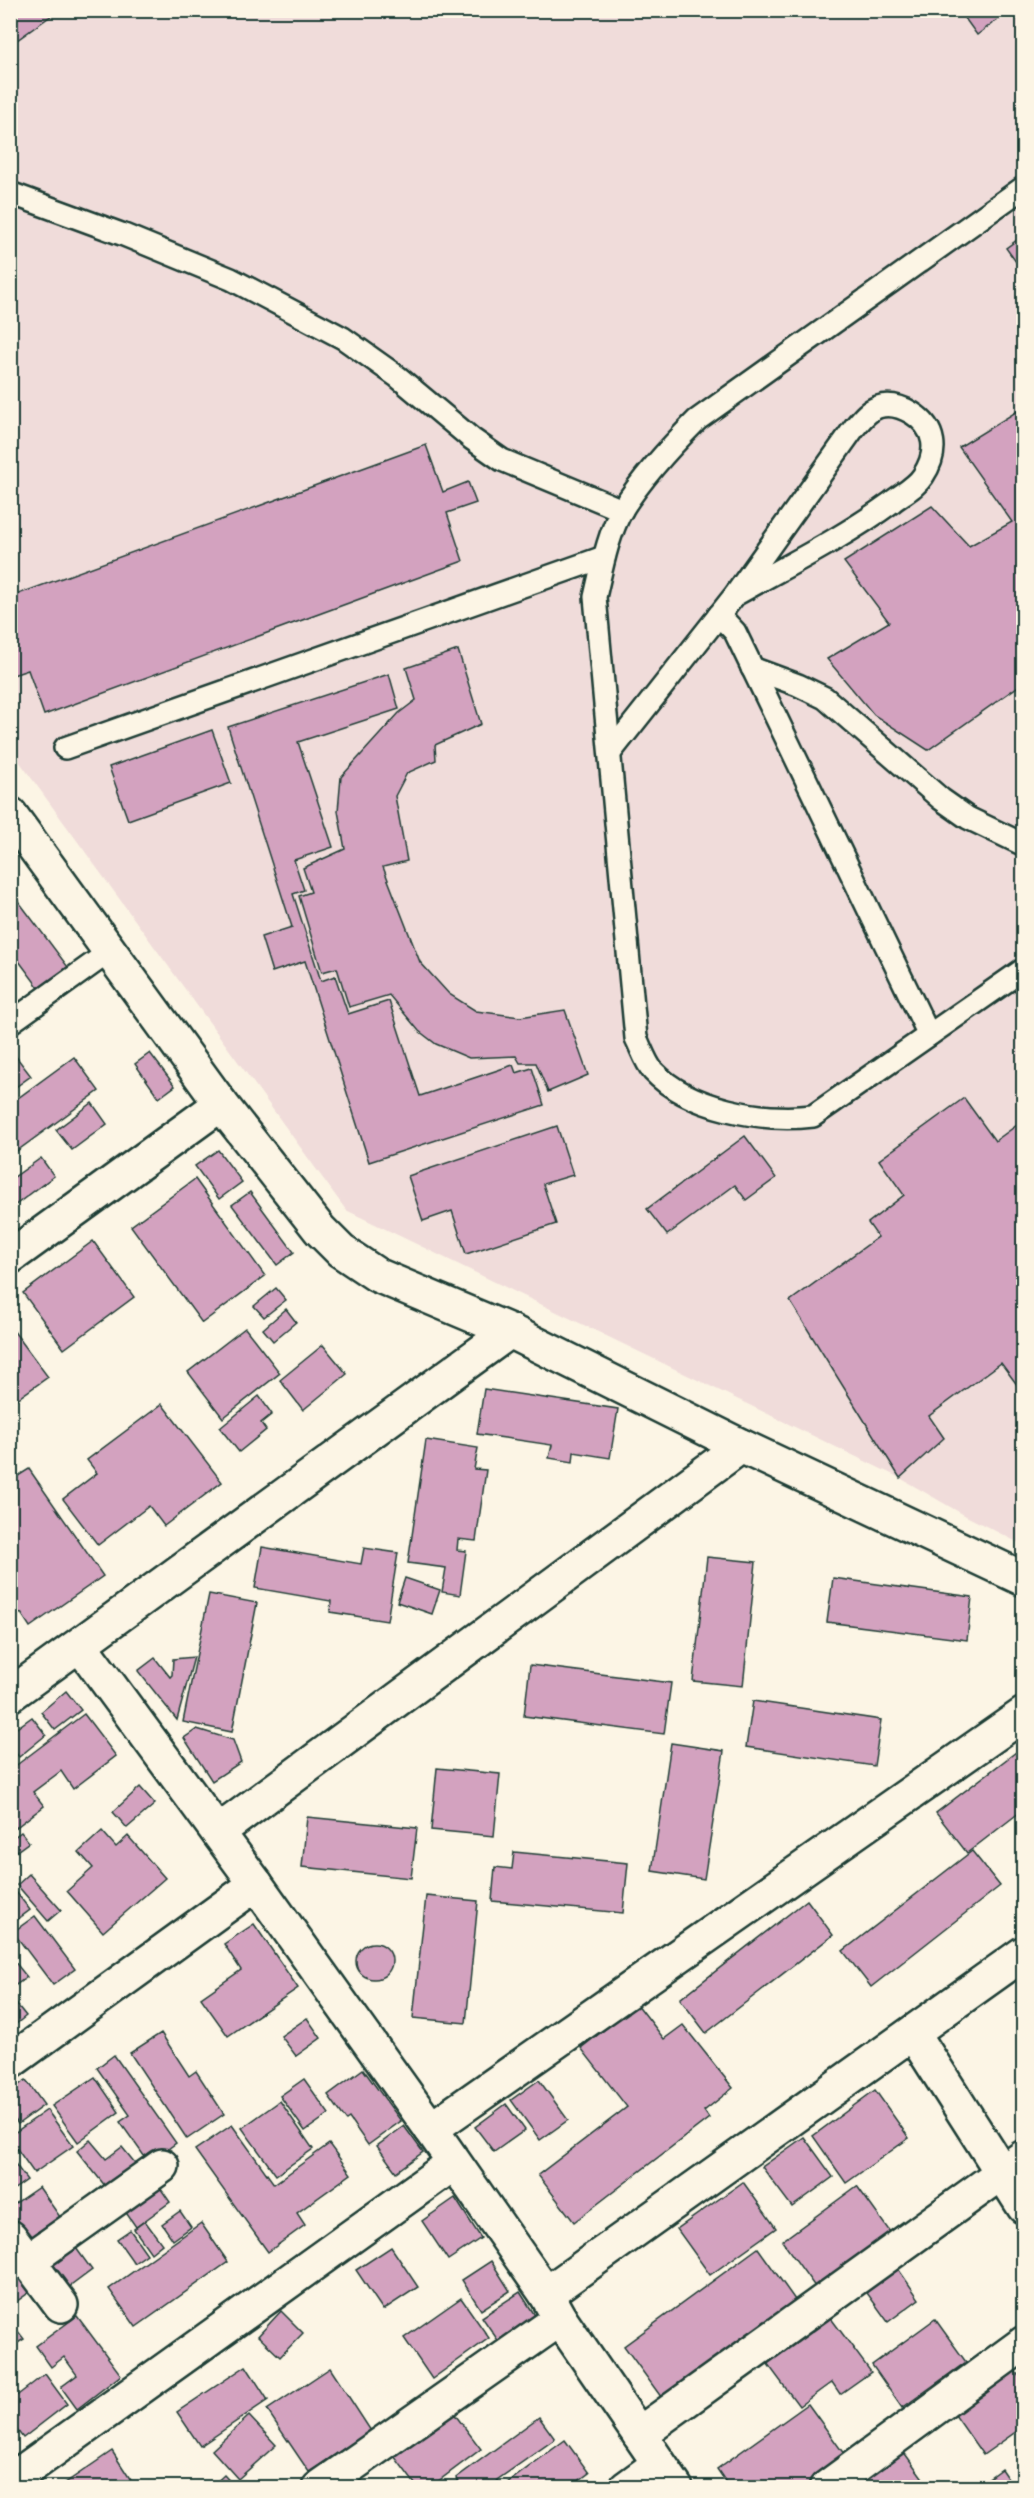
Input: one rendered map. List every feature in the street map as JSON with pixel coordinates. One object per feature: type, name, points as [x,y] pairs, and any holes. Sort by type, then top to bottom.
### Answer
[{"type":"street","points":[[10,814],[221,1104],[320,1230],[341,1251],[377,1275],[510,1331],[741,1446],[1023,1579]]},
{"type":"street","points":[[10,1257],[221,1104]]},
{"type":"street","points":[[10,1695],[510,1331]]},
{"type":"street","points":[[218,1832],[741,1446]]},
{"type":"street","points":[[81,1645],[431,2129],[667,2476],[626,2487]]},
{"type":"street","points":[[431,2129],[1023,1714]]},
{"type":"street","points":[[10,2062],[256,1884]]},
{"type":"street","points":[[319,2487],[913,2033],[1023,1953]]},
{"type":"street","points":[[913,2033],[1012,2165],[1023,2207]]},
{"type":"street","points":[[10,2481],[454,2163]]},
{"type":"street","points":[[639,2434],[1012,2165]]},
{"type":"street","points":[[61,2306],[19,2249],[162,2166]]},
{"type":"street","points":[[826,2487],[1023,2343]]},
{"type":"lane","points":[[1023,187],[698,420],[660,456],[622,510],[604,557],[596,597],[636,1038],[652,1070],[684,1095],[737,1112],[788,1119],[813,1116],[1023,969]]},
{"type":"lane","points":[[10,193],[124,235],[231,279],[343,338],[398,377],[472,439],[502,460],[622,510]]},
{"type":"lane","points":[[610,753],[735,595],[867,413],[879,407],[891,405],[903,408],[923,420],[930,429],[933,451],[923,477],[913,487],[864,523],[735,595]]},
{"type":"lane","points":[[65,748],[604,557]]},
{"type":"lane","points":[[718,615],[735,632],[929,1035]]},
{"type":"lane","points":[[752,668],[798,685],[825,699],[941,800],[968,818],[1023,845]]},
{"type":"lane","points":[[10,1023],[109,952]]},
{"type":"shaded area","points":[[10,11],[1023,11],[1023,1545],[900,1478],[346,1210],[11,750]]},
{"type":"building","points":[[10,10],[59,10],[10,45]]},
{"type":"building","points":[[959,10],[1010,10],[977,35]]},
{"type":"building","points":[[1024,235],[1024,273],[1006,248]]},
{"type":"building","points":[[1024,407],[1024,682],[928,750],[874,715],[827,659],[889,622],[844,562],[932,506],[969,546],[1012,522],[959,447]]},
{"type":"building","points":[[426,445],[443,492],[468,482],[476,503],[447,513],[463,561],[44,715],[28,670],[10,676],[10,650],[15,648],[10,636],[10,597]]},
{"type":"building","points":[[458,650],[481,724],[435,745],[436,760],[407,773],[395,796],[407,861],[383,867],[420,962],[449,994],[476,1011],[520,1017],[565,1010],[588,1075],[548,1092],[536,1063],[520,1063],[516,1056],[469,1058],[436,1044],[419,1031],[389,995],[349,1007],[337,968],[322,972],[299,896],[311,892],[303,868],[345,849],[338,811],[341,777],[399,713],[416,700],[406,668]]},
{"type":"building","points":[[389,674],[399,709],[298,742],[333,847],[294,860],[304,890],[293,894],[321,981],[335,976],[348,1014],[389,1001],[420,1096],[513,1065],[516,1073],[532,1068],[544,1105],[369,1162],[305,961],[272,972],[261,937],[292,927],[228,727]]},
{"type":"building","points":[[212,730],[231,783],[128,820],[109,767]]},
{"type":"building","points":[[10,890],[68,967],[39,988],[10,949]]},
{"type":"building","points":[[10,1051],[31,1076],[10,1091]]},
{"type":"building","points":[[150,1053],[175,1086],[159,1098],[135,1064]]},
{"type":"building","points":[[74,1057],[99,1091],[10,1156],[10,1104]]},
{"type":"building","points":[[964,1098],[995,1141],[1024,1120],[1024,1387],[1021,1390],[1001,1363],[929,1416],[944,1438],[900,1478],[790,1301],[878,1237],[868,1223],[904,1195],[879,1160]]},
{"type":"building","points":[[92,1103],[107,1124],[72,1150],[56,1130]]},
{"type":"building","points":[[557,1126],[573,1175],[543,1184],[556,1224],[466,1254],[452,1211],[423,1221],[408,1176]]},
{"type":"building","points":[[745,1136],[776,1178],[746,1200],[735,1185],[667,1235],[647,1209]]},
{"type":"building","points":[[218,1150],[242,1182],[219,1199],[195,1166]]},
{"type":"building","points":[[41,1158],[54,1176],[10,1209],[10,1180]]},
{"type":"building","points":[[195,1179],[265,1276],[202,1323],[131,1226]]},
{"type":"building","points":[[250,1192],[294,1252],[277,1265],[232,1205]]},
{"type":"building","points":[[93,1241],[134,1297],[64,1349],[23,1293]]},
{"type":"building","points":[[276,1288],[286,1300],[264,1317],[254,1306]]},
{"type":"building","points":[[286,1309],[296,1322],[273,1341],[263,1329]]},
{"type":"building","points":[[10,1326],[48,1377],[10,1404]]},
{"type":"building","points":[[245,1328],[280,1373],[223,1418],[188,1372]]},
{"type":"building","points":[[323,1345],[347,1374],[303,1410],[280,1380]]},
{"type":"building","points":[[484,1389],[618,1409],[610,1458],[574,1452],[573,1462],[549,1458],[552,1445],[477,1434]]},
{"type":"building","points":[[259,1396],[272,1414],[261,1423],[266,1430],[239,1452],[220,1428]]},
{"type":"building","points":[[162,1404],[222,1482],[164,1526],[149,1506],[98,1545],[63,1499],[97,1473],[87,1460]]},
{"type":"building","points":[[426,1440],[478,1448],[474,1469],[486,1470],[476,1541],[458,1539],[457,1550],[466,1551],[460,1595],[442,1592],[446,1568],[408,1563]]},
{"type":"building","points":[[29,1469],[103,1576],[30,1627],[21,1613],[10,1620],[10,1481]]},
{"type":"building","points":[[262,1547],[361,1564],[364,1548],[398,1553],[387,1621],[330,1612],[331,1601],[255,1588]]},
{"type":"building","points":[[707,1557],[756,1562],[743,1686],[693,1681]]},
{"type":"building","points":[[405,1578],[440,1590],[432,1614],[397,1602]]},
{"type":"building","points":[[833,1578],[972,1597],[967,1640],[827,1622]]},
{"type":"building","points":[[209,1594],[257,1603],[232,1732],[183,1722]]},
{"type":"building","points":[[194,1657],[177,1720],[138,1671],[155,1658],[170,1677],[173,1659]]},
{"type":"building","points":[[530,1665],[671,1683],[664,1734],[524,1716]]},
{"type":"building","points":[[66,1691],[81,1710],[55,1730],[41,1712]]},
{"type":"building","points":[[753,1701],[881,1720],[874,1766],[746,1747]]},
{"type":"building","points":[[84,1714],[116,1756],[73,1789],[61,1771],[33,1792],[44,1806],[10,1832],[10,1770]]},
{"type":"building","points":[[32,1717],[46,1735],[19,1757],[10,1746],[10,1733]]},
{"type":"building","points":[[197,1729],[233,1740],[241,1762],[212,1781],[184,1738]]},
{"type":"building","points":[[671,1743],[724,1751],[704,1879],[652,1871]]},
{"type":"building","points":[[1024,1746],[1024,1809],[967,1853],[936,1813]]},
{"type":"building","points":[[437,1768],[500,1774],[494,1836],[431,1830]]},
{"type":"building","points":[[140,1787],[155,1804],[127,1828],[113,1812]]},
{"type":"building","points":[[307,1817],[417,1828],[411,1878],[302,1867]]},
{"type":"building","points":[[102,1831],[116,1847],[128,1836],[165,1878],[103,1932],[67,1891],[93,1868],[79,1852]]},
{"type":"building","points":[[21,1832],[29,1842],[10,1856],[10,1840]]},
{"type":"building","points":[[972,1851],[1000,1886],[871,1987],[843,1951]]},
{"type":"building","points":[[514,1852],[628,1863],[623,1913],[492,1901],[495,1867],[512,1869]]},
{"type":"building","points":[[29,1874],[61,1910],[48,1921],[17,1885]]},
{"type":"building","points":[[13,1888],[30,1910],[10,1925],[10,1891]]},
{"type":"building","points":[[426,1896],[478,1901],[466,2023],[413,2018]]},
{"type":"building","points":[[807,1900],[833,1935],[706,2033],[680,1999]]},
{"type":"building","points":[[35,1916],[75,1969],[53,1985],[13,1932]]},
{"type":"building","points":[[254,1924],[298,1988],[228,2036],[201,1998],[241,1970],[224,1944]]},
{"type":"building","points":[[374,1943],[387,1948],[392,1961],[387,1974],[374,1979],[361,1974],[356,1961],[361,1948]]},
{"type":"building","points":[[10,1956],[27,1977],[10,1989]]},
{"type":"building","points":[[10,1996],[26,2016],[10,2029]]},
{"type":"building","points":[[637,2004],[664,2039],[683,2025],[733,2088],[704,2111],[709,2118],[574,2222],[538,2175],[627,2107],[581,2048]]},
{"type":"building","points":[[307,2018],[321,2038],[296,2056],[281,2036]]},
{"type":"building","points":[[161,2033],[189,2076],[196,2071],[224,2114],[187,2139],[130,2053]]},
{"type":"building","points":[[114,2055],[176,2143],[149,2163],[120,2122],[130,2115],[97,2068]]},
{"type":"building","points":[[363,2069],[401,2121],[368,2145],[349,2118],[346,2120],[328,2095]]},
{"type":"building","points":[[95,2077],[119,2112],[78,2142],[52,2106]]},
{"type":"building","points":[[304,2079],[329,2114],[305,2131],[280,2096]]},
{"type":"building","points":[[26,2080],[44,2105],[18,2124],[10,2113],[10,2091]]},
{"type":"building","points":[[539,2080],[568,2120],[540,2140],[511,2100]]},
{"type":"building","points":[[875,2090],[909,2138],[846,2183],[813,2136]]},
{"type":"building","points":[[280,2101],[313,2149],[276,2175],[242,2128]]},
{"type":"building","points":[[506,2104],[525,2130],[494,2152],[475,2127]]},
{"type":"building","points":[[47,2110],[73,2146],[34,2173],[10,2136]]},
{"type":"building","points":[[232,2125],[274,2184],[329,2144],[351,2174],[297,2213],[305,2225],[268,2252],[195,2150]]},
{"type":"building","points":[[404,2126],[423,2152],[396,2172],[377,2146]]},
{"type":"building","points":[[804,2137],[833,2177],[792,2207],[762,2167]]},
{"type":"building","points":[[90,2140],[106,2159],[122,2147],[139,2168],[110,2192],[77,2151]]},
{"type":"building","points":[[10,2157],[27,2180],[10,2192]]},
{"type":"building","points":[[154,2179],[170,2202],[136,2227],[120,2204]]},
{"type":"building","points":[[743,2182],[776,2228],[710,2275],[677,2229]]},
{"type":"building","points":[[857,2186],[893,2236],[818,2291],[782,2241]]},
{"type":"building","points":[[39,2187],[65,2224],[29,2250],[10,2224],[10,2207]]},
{"type":"building","points":[[455,2198],[481,2238],[448,2260],[422,2221]]},
{"type":"building","points":[[180,2211],[191,2227],[173,2240],[162,2224]]},
{"type":"building","points":[[145,2221],[162,2244],[151,2253],[134,2229]]},
{"type":"building","points":[[201,2223],[228,2262],[136,2327],[109,2289]]},
{"type":"building","points":[[130,2230],[147,2254],[134,2263],[117,2239]]},
{"type":"building","points":[[391,2247],[418,2287],[383,2310],[356,2270]]},
{"type":"building","points":[[76,2248],[92,2270],[68,2288],[52,2265]]},
{"type":"building","points":[[758,2248],[798,2304],[664,2401],[624,2346]]},
{"type":"building","points":[[491,2261],[510,2291],[481,2310],[462,2280]]},
{"type":"building","points":[[894,2263],[919,2299],[888,2322],[862,2286]]},
{"type":"building","points":[[19,2269],[34,2289],[10,2306],[10,2275]]},
{"type":"building","points":[[520,2292],[536,2317],[499,2342],[482,2317]]},
{"type":"building","points":[[461,2298],[489,2338],[432,2379],[404,2338]]},
{"type":"building","points":[[281,2311],[303,2333],[280,2357],[258,2336]]},
{"type":"building","points":[[827,2313],[871,2372],[840,2394],[832,2382],[799,2406],[764,2359]]},
{"type":"building","points":[[77,2316],[121,2375],[77,2409],[61,2387],[77,2375],[64,2357],[51,2367],[36,2346]]},
{"type":"building","points":[[935,2319],[966,2362],[902,2408],[872,2365]]},
{"type":"building","points":[[10,2321],[24,2339],[10,2348]]},
{"type":"building","points":[[246,2366],[268,2400],[200,2446],[177,2412]]},
{"type":"building","points":[[330,2368],[371,2431],[309,2472],[267,2410]]},
{"type":"building","points":[[1015,2371],[1024,2383],[1024,2426],[983,2455],[955,2415]]},
{"type":"building","points":[[45,2374],[67,2404],[23,2438],[10,2421],[10,2401]]},
{"type":"building","points":[[808,2404],[847,2458],[805,2488],[730,2488],[717,2469]]},
{"type":"building","points":[[450,2408],[481,2449],[429,2488],[418,2488],[391,2452]]},
{"type":"building","points":[[249,2416],[276,2445],[238,2479],[212,2450]]},
{"type":"building","points":[[539,2417],[555,2439],[497,2480],[502,2488],[463,2488],[456,2478]]},
{"type":"building","points":[[565,2440],[589,2473],[569,2488],[509,2488],[506,2484]]},
{"type":"building","points":[[112,2451],[136,2488],[58,2488]]},
{"type":"building","points":[[903,2451],[930,2488],[853,2488]]},
{"type":"building","points":[[1001,2469],[1014,2488],[975,2488]]},
{"type":"building","points":[[224,2475],[236,2488],[210,2488]]}]
